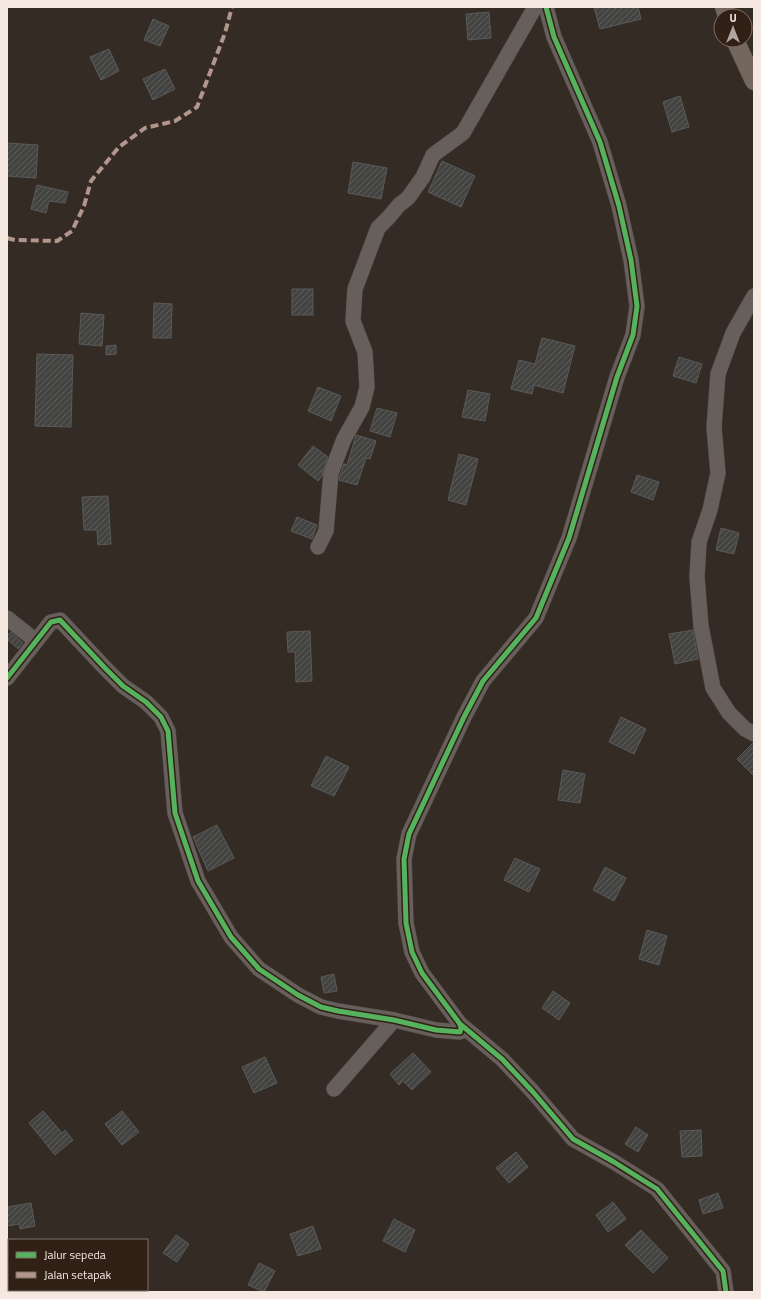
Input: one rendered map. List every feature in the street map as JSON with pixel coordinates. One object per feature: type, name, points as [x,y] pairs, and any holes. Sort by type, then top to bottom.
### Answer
[{"type":"main road","points":[[739,48],[754,81]]},
{"type":"street","points":[[318,547],[326,531],[331,473],[344,439],[362,407],[367,387],[365,352],[353,321],[355,289],[378,228],[399,205],[408,198],[423,177],[433,155],[462,133],[535,7]]},
{"type":"street","points":[[546,7],[554,37],[600,142],[619,206],[631,260],[637,306],[633,335],[617,377],[569,538],[536,618],[483,681],[464,717],[409,834],[404,859],[406,923],[412,952],[422,973],[460,1024],[502,1059],[534,1092],[573,1139],[614,1162],[657,1189],[723,1271],[726,1292]]},
{"type":"street","points":[[754,296],[733,333],[718,374],[714,427],[718,473],[710,510],[699,542],[697,577],[701,626],[713,688],[729,713],[745,729],[754,734]]},
{"type":"street","points":[[7,618],[36,641]]},
{"type":"street","points":[[7,678],[51,622],[60,620],[123,686],[146,702],[161,717],[168,731],[175,813],[198,881],[231,937],[259,969],[298,995],[321,1007],[452,1032],[460,1032],[460,1024]]},
{"type":"street","points":[[334,1089],[394,1020]]},
{"type":"building","points":[[594,7],[638,7],[641,19],[600,29]]},
{"type":"building","points":[[489,12],[491,38],[468,40],[466,14]]},
{"type":"building","points":[[153,19],[169,26],[160,46],[144,40]]},
{"type":"building","points":[[109,49],[119,71],[101,80],[90,57]]},
{"type":"building","points":[[165,69],[175,89],[153,100],[143,79]]},
{"type":"building","points":[[680,96],[689,127],[672,132],[663,102]]},
{"type":"building","points":[[7,143],[38,145],[36,178],[7,176]]},
{"type":"building","points":[[442,161],[475,176],[461,207],[428,192]]},
{"type":"building","points":[[353,162],[387,168],[381,199],[348,193]]},
{"type":"building","points":[[37,185],[68,192],[65,203],[49,201],[46,213],[31,209]]},
{"type":"building","points":[[292,289],[313,289],[313,315],[292,315]]},
{"type":"building","points":[[154,303],[172,304],[171,338],[153,338]]},
{"type":"building","points":[[81,313],[104,315],[102,346],[79,344]]},
{"type":"building","points":[[542,338],[575,346],[563,393],[534,385],[532,394],[511,389],[519,360],[535,364]]},
{"type":"building","points":[[116,345],[116,354],[106,355],[106,346]]},
{"type":"building","points":[[37,354],[73,355],[71,427],[35,426]]},
{"type":"building","points":[[679,357],[702,364],[696,383],[673,376]]},
{"type":"building","points":[[318,387],[341,396],[331,421],[308,411]]},
{"type":"building","points":[[468,390],[490,394],[485,421],[462,417]]},
{"type":"building","points":[[377,408],[397,413],[390,437],[370,431]]},
{"type":"building","points":[[356,435],[376,441],[370,459],[366,458],[357,485],[339,480],[344,464],[347,465]]},
{"type":"building","points":[[313,446],[328,457],[322,476],[318,481],[298,465]]},
{"type":"building","points":[[459,454],[478,459],[466,505],[448,500]]},
{"type":"building","points":[[637,475],[659,482],[653,500],[631,492]]},
{"type":"building","points":[[108,496],[111,544],[98,545],[97,530],[84,530],[82,497]]},
{"type":"building","points":[[297,517],[317,525],[312,539],[291,531]]},
{"type":"building","points":[[721,528],[739,533],[734,554],[716,550]]},
{"type":"building","points":[[693,630],[698,659],[675,664],[669,634]]},
{"type":"building","points":[[310,631],[312,681],[296,682],[295,652],[288,652],[287,632]]},
{"type":"building","points":[[11,632],[23,643],[18,649],[7,639],[7,636]]},
{"type":"building","points":[[621,717],[646,729],[634,754],[609,742]]},
{"type":"building","points":[[754,743],[754,776],[737,759]]},
{"type":"building","points":[[326,756],[349,767],[334,796],[311,786]]},
{"type":"building","points":[[563,770],[585,774],[580,803],[558,800]]},
{"type":"building","points":[[217,825],[234,858],[208,871],[193,837]]},
{"type":"building","points":[[515,858],[540,869],[529,892],[504,880]]},
{"type":"building","points":[[605,867],[626,878],[614,901],[593,890]]},
{"type":"building","points":[[647,930],[667,936],[659,965],[639,959]]},
{"type":"building","points":[[334,974],[337,991],[324,993],[321,977]]},
{"type":"building","points":[[553,991],[570,1003],[559,1020],[542,1008]]},
{"type":"building","points":[[413,1053],[431,1072],[412,1090],[403,1081],[399,1085],[390,1074]]},
{"type":"building","points":[[265,1057],[277,1083],[254,1093],[242,1067]]},
{"type":"building","points":[[43,1111],[62,1133],[65,1130],[73,1140],[55,1155],[29,1123]]},
{"type":"building","points":[[122,1111],[139,1132],[122,1145],[105,1124]]},
{"type":"building","points":[[636,1127],[648,1135],[638,1152],[625,1144]]},
{"type":"building","points":[[701,1130],[702,1156],[682,1157],[680,1131]]},
{"type":"building","points":[[516,1152],[528,1167],[509,1183],[496,1168]]},
{"type":"building","points":[[718,1193],[723,1208],[703,1214],[699,1200]]},
{"type":"building","points":[[613,1202],[626,1219],[608,1232],[596,1215]]},
{"type":"building","points":[[31,1203],[35,1226],[20,1229],[19,1224],[7,1226],[7,1207]]},
{"type":"building","points":[[394,1219],[415,1230],[405,1252],[383,1241]]},
{"type":"building","points":[[313,1226],[321,1249],[298,1256],[290,1234]]},
{"type":"building","points":[[641,1230],[668,1258],[653,1273],[625,1245]]},
{"type":"building","points":[[176,1235],[189,1244],[177,1262],[163,1253]]},
{"type":"building","points":[[259,1263],[275,1271],[264,1292],[248,1285]]},
{"type":"marked path","points":[[7,238],[15,240],[57,241],[72,231],[84,206],[91,181],[119,147],[145,128],[175,121],[197,107],[225,33],[232,7]]},
{"type":"cycle path","points":[[546,7],[554,37],[600,142],[619,206],[631,260],[637,306],[633,335],[617,377],[569,538],[536,618],[483,681],[464,717],[409,834],[404,859],[406,923],[412,952],[422,973],[460,1024],[502,1059],[533,1092],[573,1139],[614,1162],[657,1189],[723,1271],[726,1292]]},
{"type":"cycle path","points":[[7,678],[51,622],[60,620],[123,686],[146,702],[161,717],[168,731],[175,813],[198,881],[231,937],[259,969],[298,995],[321,1007],[394,1020],[436,1030],[460,1032],[460,1024]]}]
